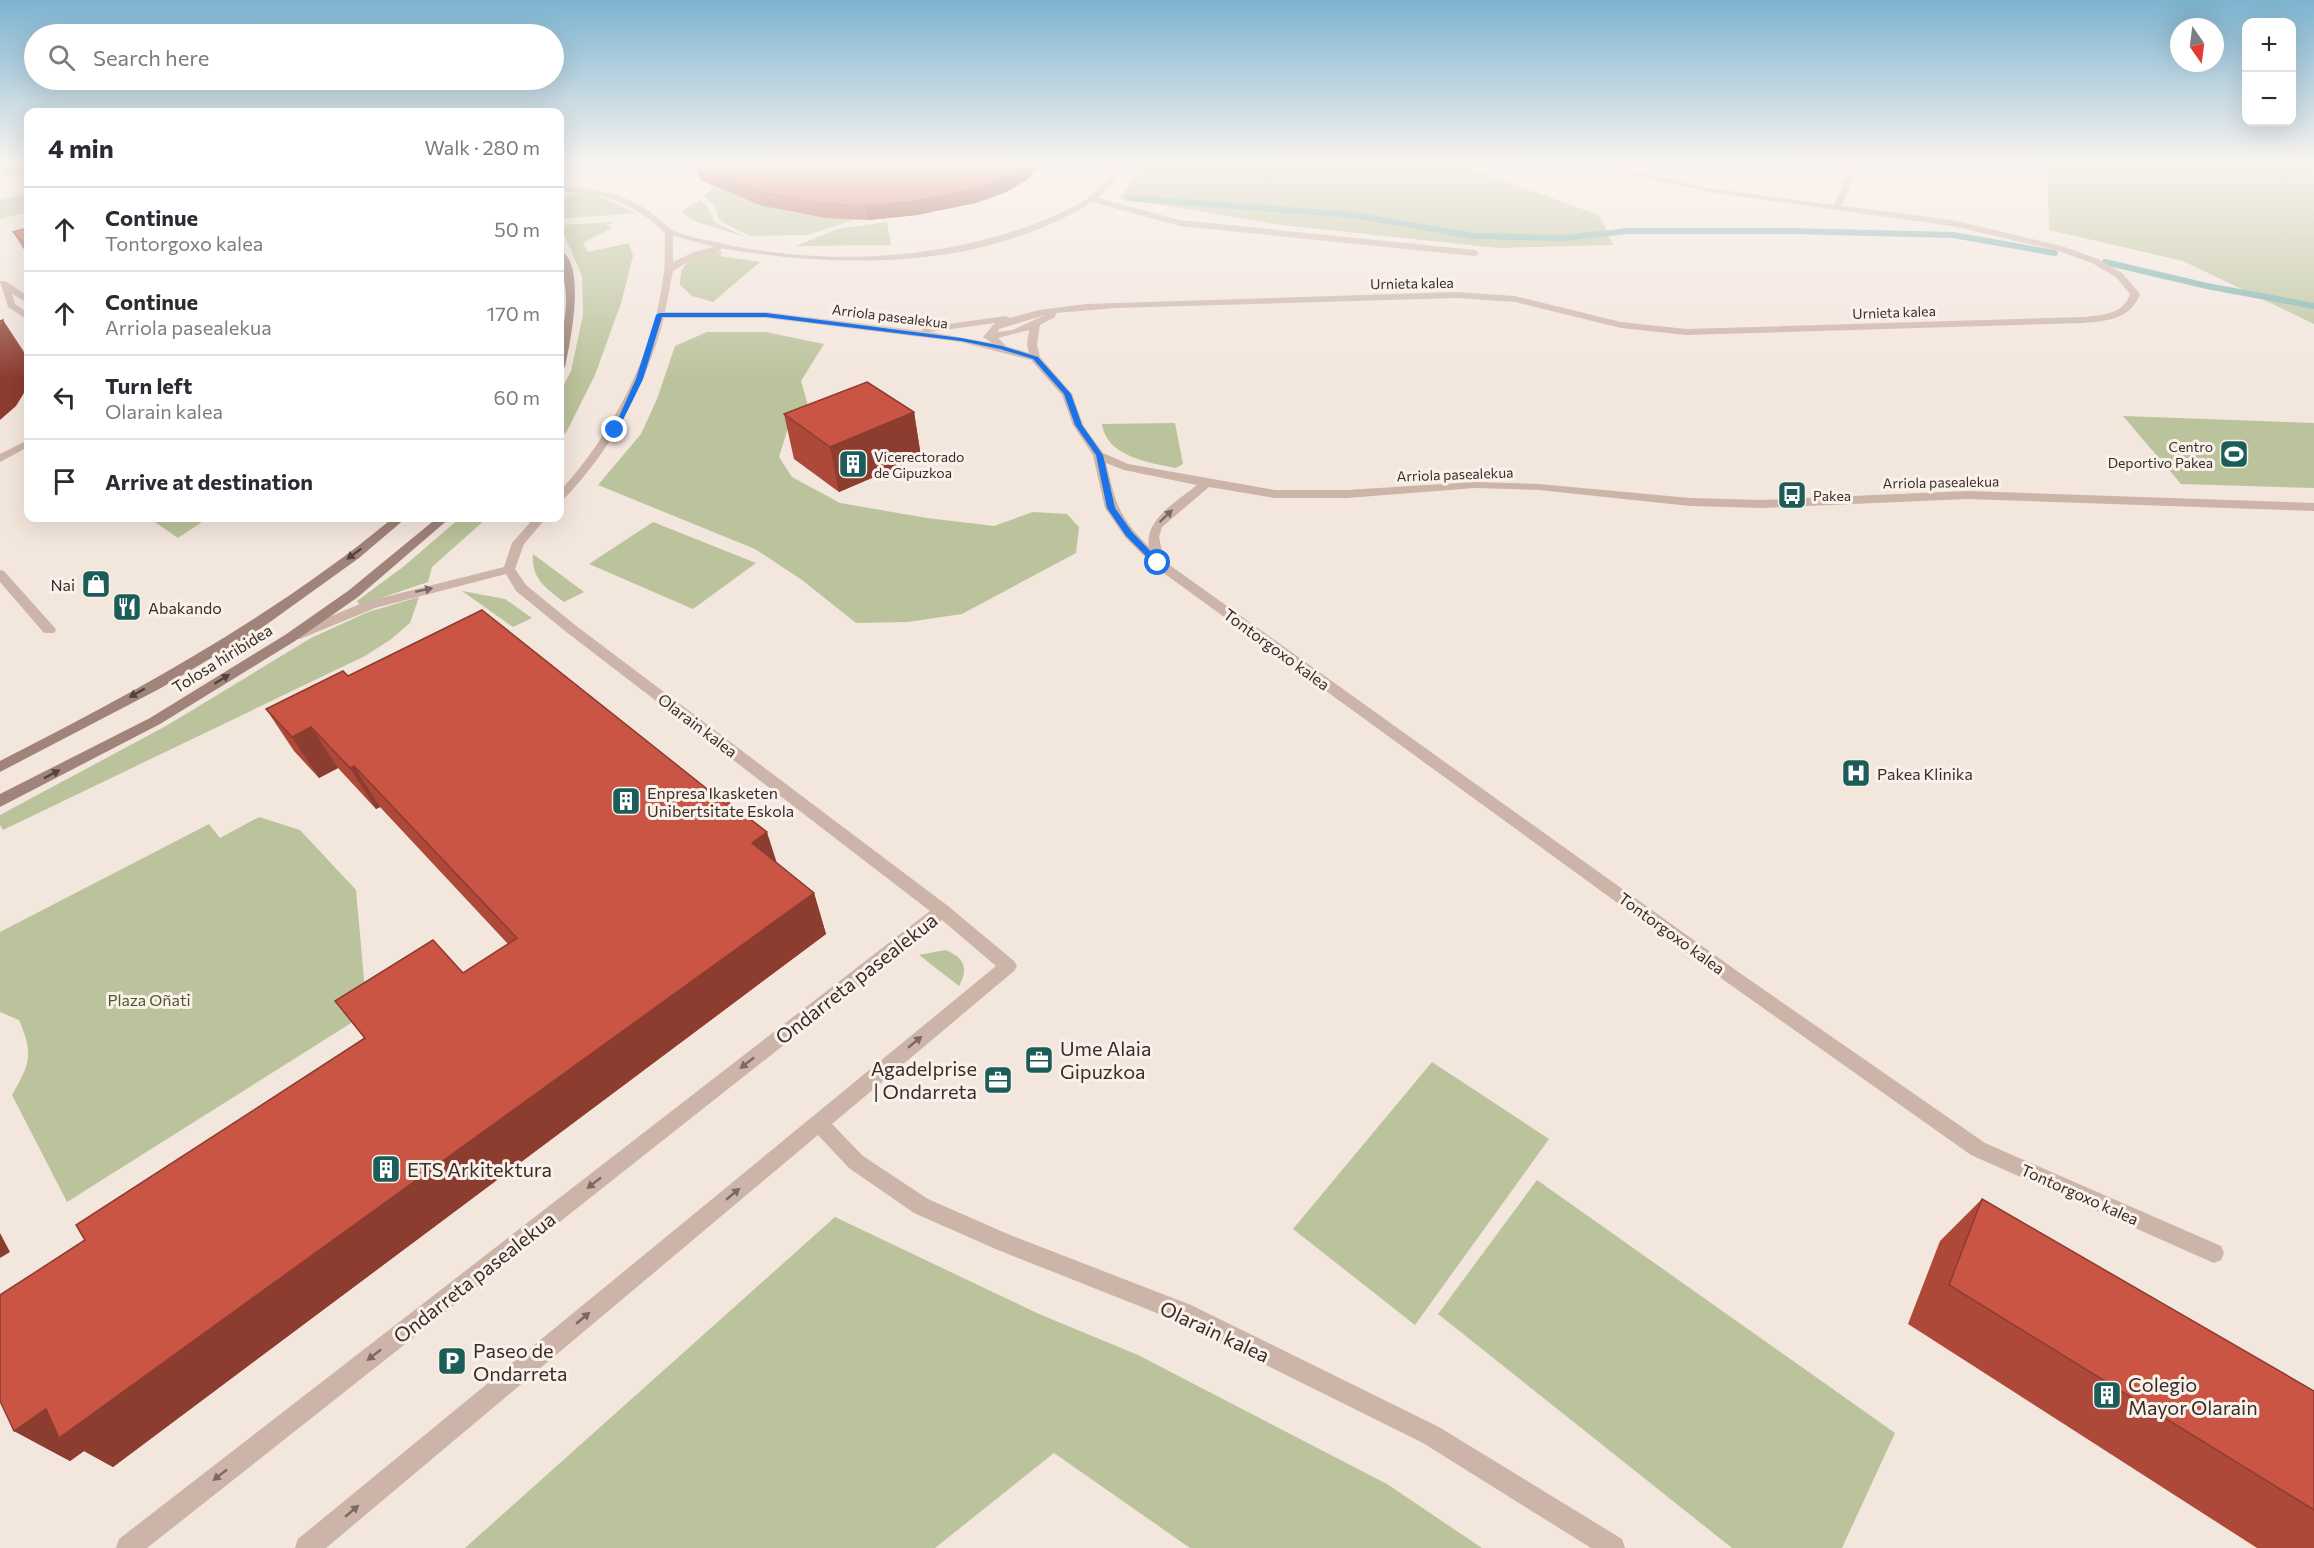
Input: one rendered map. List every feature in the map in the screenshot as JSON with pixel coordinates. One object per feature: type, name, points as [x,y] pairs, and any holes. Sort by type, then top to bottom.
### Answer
[{"type":"main road","points":[[564,262],[569,274],[572,307],[564,350]]},
{"type":"main road","name":"Tolosa hiribidea","points":[[0,767],[76,728],[253,626],[313,585],[395,522]]},
{"type":"main road","name":"Tolosa hiribidea","points":[[0,801],[155,721],[290,638],[353,594],[439,522]]},
{"type":"street","points":[[564,493],[584,472],[615,430],[640,379],[659,315],[669,270],[669,235]]},
{"type":"street","points":[[678,235],[707,245],[774,256],[828,258],[897,256],[939,251],[1003,235]]},
{"type":"street","points":[[1300,235],[1475,253]]},
{"type":"street","name":"Urnieta kalea","points":[[1075,308],[1457,295],[1515,299],[1621,325],[1686,332],[2083,320],[2118,315],[2129,308],[2133,302],[2135,294],[2119,275],[2095,261],[2059,248],[2004,235]]},
{"type":"street","points":[[669,270],[682,258],[695,252],[726,248]]},
{"type":"street","points":[[2,284],[24,298]]},
{"type":"street","points":[[2,284],[11,305],[24,314]]},
{"type":"street","points":[[905,333],[1075,308]]},
{"type":"street","points":[[961,339],[992,337],[1035,324],[1075,308]]},
{"type":"street","name":"Arriola pasealekua","points":[[659,315],[766,315],[961,339],[1035,358]]},
{"type":"street","points":[[992,337],[996,327],[1015,318],[1035,324]]},
{"type":"street","points":[[1035,324],[1032,345],[1035,358],[1067,394],[1078,425],[1099,455]]},
{"type":"street","points":[[992,337],[1002,348]]},
{"type":"street","points":[[0,459],[24,446]]},
{"type":"street","name":"Arriola pasealekua","points":[[1099,455],[1124,467],[1275,494],[1311,495],[1475,485],[1539,487],[1690,502],[1761,504],[1967,495],[2314,507]]},
{"type":"street","name":"Tontorgoxo kalea","points":[[1099,455],[1111,508],[1129,534],[1158,563],[1731,976],[1978,1149],[2214,1253]]},
{"type":"street","points":[[1158,563],[1153,537],[1156,526],[1206,483]]},
{"type":"street","points":[[290,638],[370,605],[509,569],[518,543],[536,522]]},
{"type":"street","name":"Olarain kalea","points":[[509,569],[521,588],[551,614],[942,910]]},
{"type":"street","points":[[0,574],[49,630]]},
{"type":"street","name":"Ondarreta pasealekua","points":[[128,1548],[942,910],[1008,966],[308,1548]]},
{"type":"street","name":"Olarain kalea","points":[[818,1122],[856,1162],[921,1206],[1005,1243],[1183,1313],[1431,1435],[1613,1548]]},
{"type":"green space","points":[[564,235],[598,235],[583,243],[588,252],[629,243],[633,256],[621,303],[595,375],[564,434],[564,384],[571,371],[583,315],[582,276]]},
{"type":"green space","points":[[822,235],[889,235],[891,245],[796,246]]},
{"type":"green space","points":[[1378,235],[1608,235],[1613,245],[1498,248]]},
{"type":"green space","points":[[2072,235],[2314,235],[2314,324],[2183,261]]},
{"type":"green space","points":[[713,252],[723,252],[720,256],[760,262],[713,302],[692,296],[680,285],[682,270],[689,261]]},
{"type":"green space","points":[[707,332],[766,332],[824,344],[801,381],[809,409],[788,428],[779,457],[792,477],[840,503],[927,518],[994,526],[1033,512],[1067,514],[1079,527],[1076,553],[962,614],[908,622],[856,623],[802,580],[755,549],[598,485],[641,434],[657,399],[675,346]]},
{"type":"green space","name":"Centro Deportivo Pakea","points":[[2123,416],[2314,423],[2314,488],[2181,484]]},
{"type":"green space","points":[[1175,423],[1183,464],[1176,468],[1154,464],[1120,451],[1105,435],[1102,424]]},
{"type":"green space","points":[[155,522],[202,522],[178,538]]},
{"type":"green space","points":[[455,522],[483,522],[432,567],[428,582],[360,605],[357,601],[403,567]]},
{"type":"green space","points":[[653,522],[756,563],[693,609],[589,564]]},
{"type":"green space","points":[[533,554],[584,592],[564,602],[537,576],[534,570]]},
{"type":"green space","points":[[462,591],[505,599],[532,618],[513,627]]},
{"type":"green space","points":[[419,597],[410,623],[390,640],[365,656],[3,830],[0,825],[0,815],[166,726],[311,638],[368,612]]},
{"type":"green space","name":"Plaza Oñati","points":[[259,817],[300,830],[356,890],[367,1013],[67,1202],[12,1095],[23,1075],[28,1051],[19,1020],[0,1012],[0,932],[209,824],[220,838]]},
{"type":"green space","points":[[945,950],[957,956],[963,964],[964,974],[959,986],[919,955]]},
{"type":"green space","points":[[1432,1062],[1549,1139],[1415,1325],[1293,1229]]},
{"type":"green space","points":[[1537,1180],[1895,1433],[1842,1548],[1732,1548],[1438,1314]]},
{"type":"green space","points":[[835,1217],[1039,1314],[1138,1355],[1387,1484],[1482,1548],[1190,1548],[1054,1453],[935,1548],[465,1548]]},
{"type":"building","points":[[16,235],[24,235],[24,242]]},
{"type":"building","points":[[867,382],[914,412],[830,447],[784,414]]},
{"type":"building","points":[[482,610],[726,804],[728,802],[767,832],[752,843],[814,893],[59,1438],[46,1409],[14,1431],[0,1401],[0,1295],[85,1240],[76,1225],[365,1038],[335,1001],[433,940],[463,973],[517,938],[354,766],[350,768],[311,727],[292,737],[266,709],[343,671],[348,676]]},
{"type":"building","points":[[1982,1199],[2314,1391],[2314,1510],[1949,1285]]},
{"type":"waterway","points":[[1469,235],[1564,238],[1589,235]]},
{"type":"waterway","points":[[1954,235],[2055,253]]},
{"type":"waterway","points":[[2105,262],[2207,286],[2314,306]]},
{"type":"place","name":"Centro Deportivo Pakea","points":[[2234,454]]},
{"type":"place","name":"Vicerectorado de Gipuzkoa","points":[[853,464]]},
{"type":"place","name":"Pakea","points":[[1792,495]]},
{"type":"place","name":"Nai","points":[[96,584]]},
{"type":"place","name":"Abakando","points":[[127,607]]},
{"type":"place","name":"Pakea Klinika","points":[[1856,773]]},
{"type":"place","name":"Enpresa Ikasketen Unibertsitate Eskola","points":[[626,801]]},
{"type":"place","name":"Ume Alaia Gipuzkoa","points":[[1039,1060]]},
{"type":"place","name":"Agadelprise | Ondarreta","points":[[998,1080]]},
{"type":"place","name":"ETS Arkitektura","points":[[386,1169]]},
{"type":"place","name":"Paseo de Ondarreta","points":[[452,1361]]},
{"type":"place","name":"Colegio Mayor Olarain","points":[[2107,1395]]},
{"type":"route","points":[[615,430],[640,379],[659,315],[766,315],[961,339],[1002,348],[1035,358],[1067,394],[1078,425],[1099,455],[1111,508],[1129,534],[1158,563]]}]
